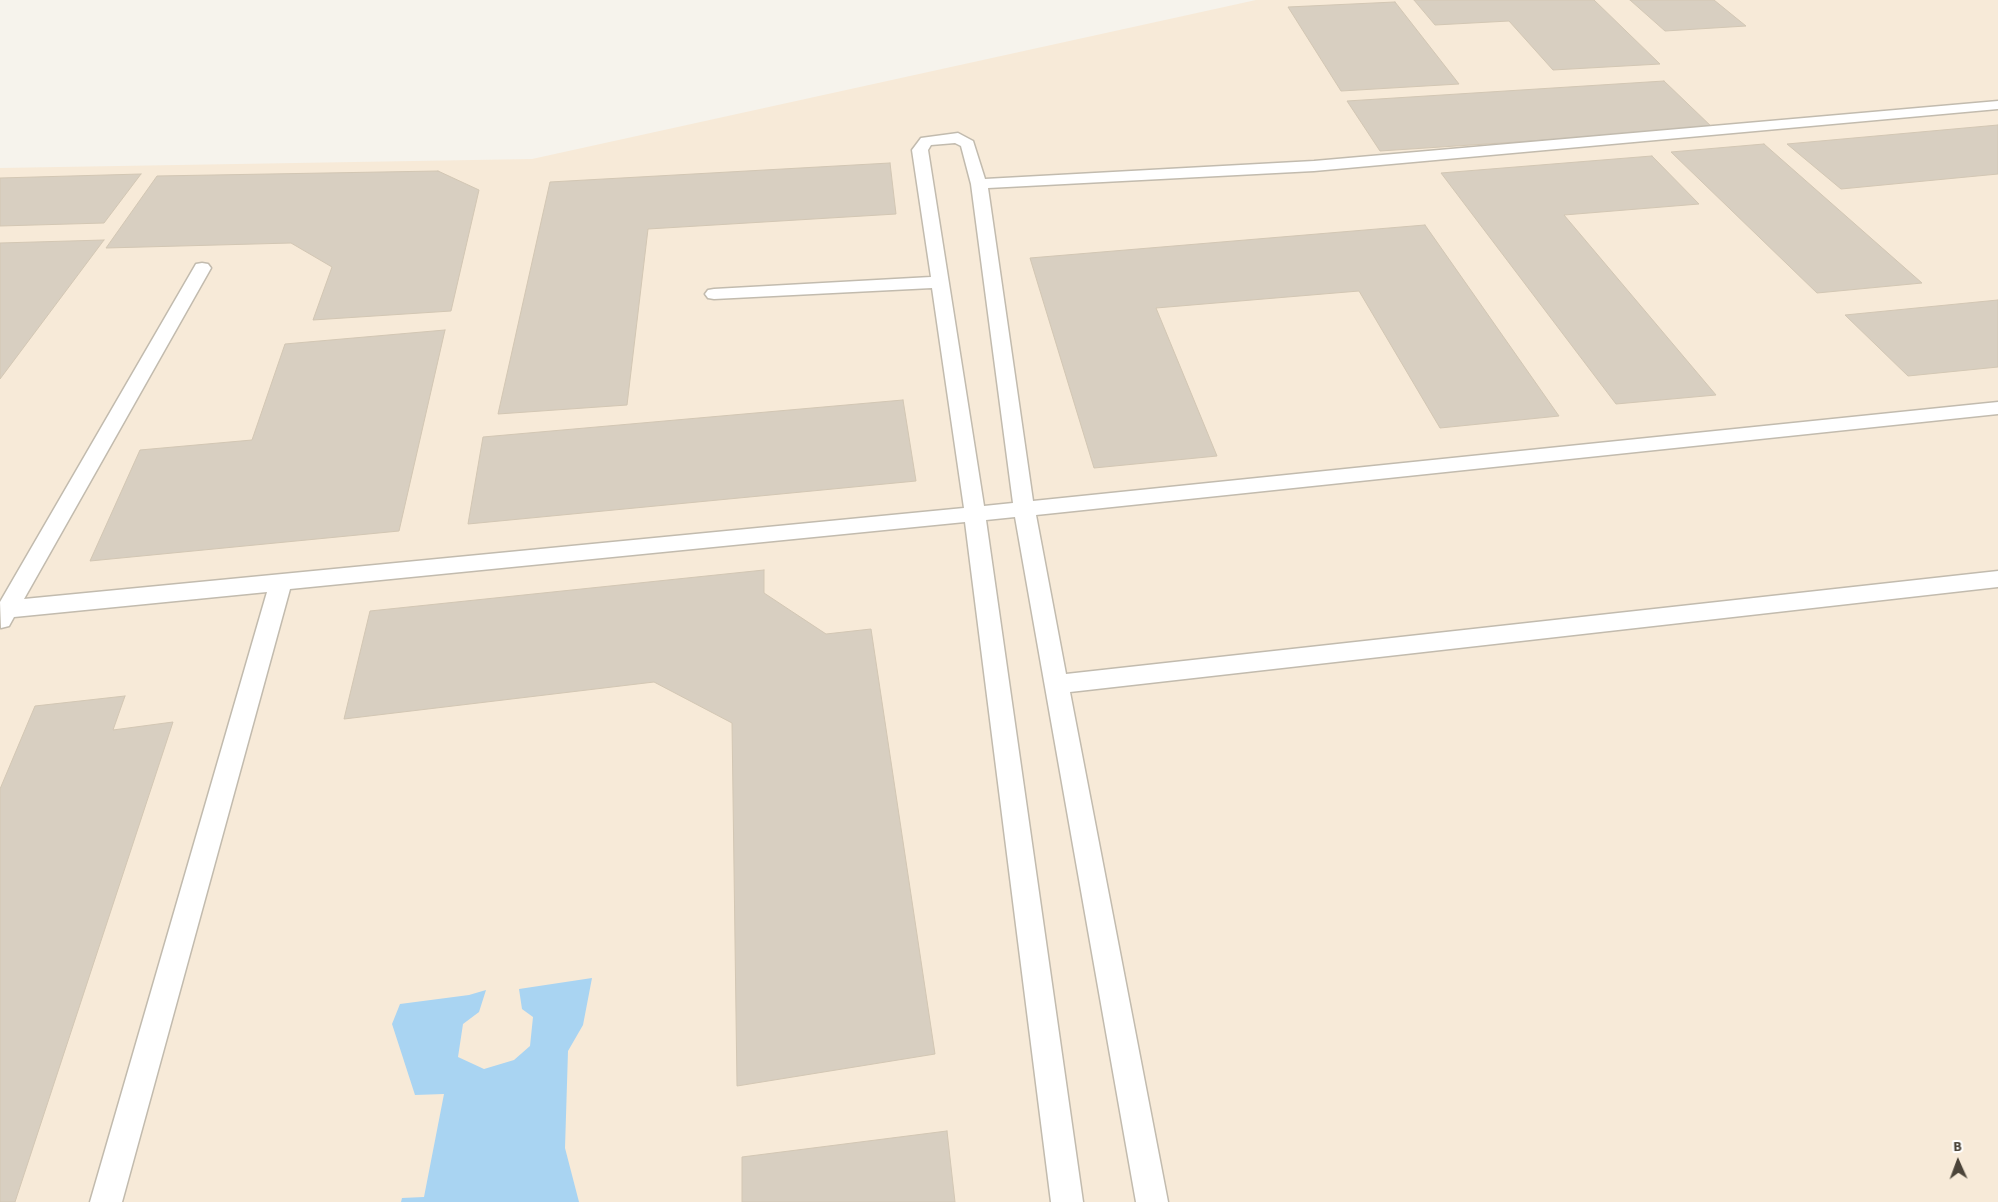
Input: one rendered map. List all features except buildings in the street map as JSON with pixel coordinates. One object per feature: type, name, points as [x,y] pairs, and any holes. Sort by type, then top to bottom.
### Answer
[{"type":"lane","points":[[978,184],[1314,166],[1998,105]]},
{"type":"lane","points":[[1067,1202],[976,514],[920,150],[926,141],[958,138],[968,144],[978,184],[1024,509],[1152,1202]]},
{"type":"lane","points":[[2,614],[202,268]]},
{"type":"lane","points":[[714,294],[940,282]]},
{"type":"lane","points":[[2,614],[281,583],[976,514],[1998,408]]},
{"type":"lane","points":[[1056,684],[1998,579]]},
{"type":"lane","points":[[106,1202],[281,583]]},
{"type":"shaded area","points":[[1256,0],[1998,0],[1998,1202],[0,1202],[0,168],[532,159]]},
{"type":"water","points":[[592,978],[583,1025],[568,1051],[565,1148],[579,1202],[401,1202],[402,1198],[424,1197],[444,1094],[415,1095],[392,1024],[400,1004],[469,995],[486,990],[479,1012],[463,1024],[458,1057],[484,1069],[514,1060],[530,1046],[533,1017],[522,1009],[519,989]]}]
